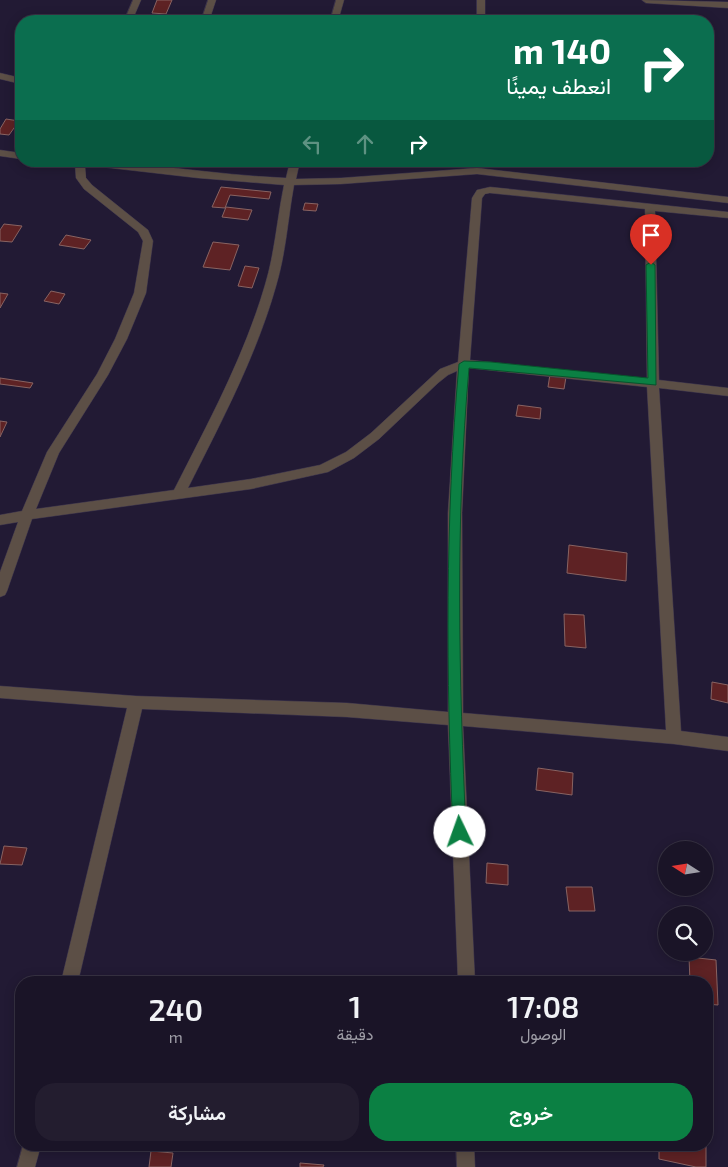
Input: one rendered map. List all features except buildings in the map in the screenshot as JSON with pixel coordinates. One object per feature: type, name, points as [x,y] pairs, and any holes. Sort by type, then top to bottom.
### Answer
[{"type":"street","points":[[131,15],[137,0]]},
{"type":"street","points":[[207,15],[212,0]]},
{"type":"street","points":[[336,15],[340,0]]},
{"type":"street","points":[[481,0],[481,15]]},
{"type":"street","points":[[646,0],[728,5]]},
{"type":"street","points":[[0,76],[15,80]]},
{"type":"street","points":[[0,154],[15,155]]},
{"type":"street","points":[[0,591],[53,452],[102,375],[121,339],[140,293],[146,263],[148,240],[143,230],[88,186],[81,178],[80,167]]},
{"type":"street","points":[[167,167],[289,181],[354,180],[471,167]]},
{"type":"street","points":[[178,494],[226,399],[259,324],[281,243],[289,181],[293,167]]},
{"type":"street","points":[[484,167],[728,200]]},
{"type":"street","points":[[466,976],[454,719],[455,515],[459,425],[477,198],[481,192],[490,190],[728,215]]},
{"type":"street","points":[[650,206],[653,382],[674,737]]},
{"type":"street","points":[[0,520],[251,484],[323,469],[350,455],[375,436],[444,372],[464,364],[491,365],[653,382],[728,392]]},
{"type":"street","points":[[0,692],[136,702],[282,706],[674,737],[728,744]]},
{"type":"street","points":[[71,976],[136,702]]},
{"type":"street","points":[[26,1167],[30,1151]]},
{"type":"street","points":[[465,1151],[466,1167]]},
{"type":"route","points":[[460,832],[454,719],[455,515],[464,364],[491,365],[653,382],[651,265]]}]
